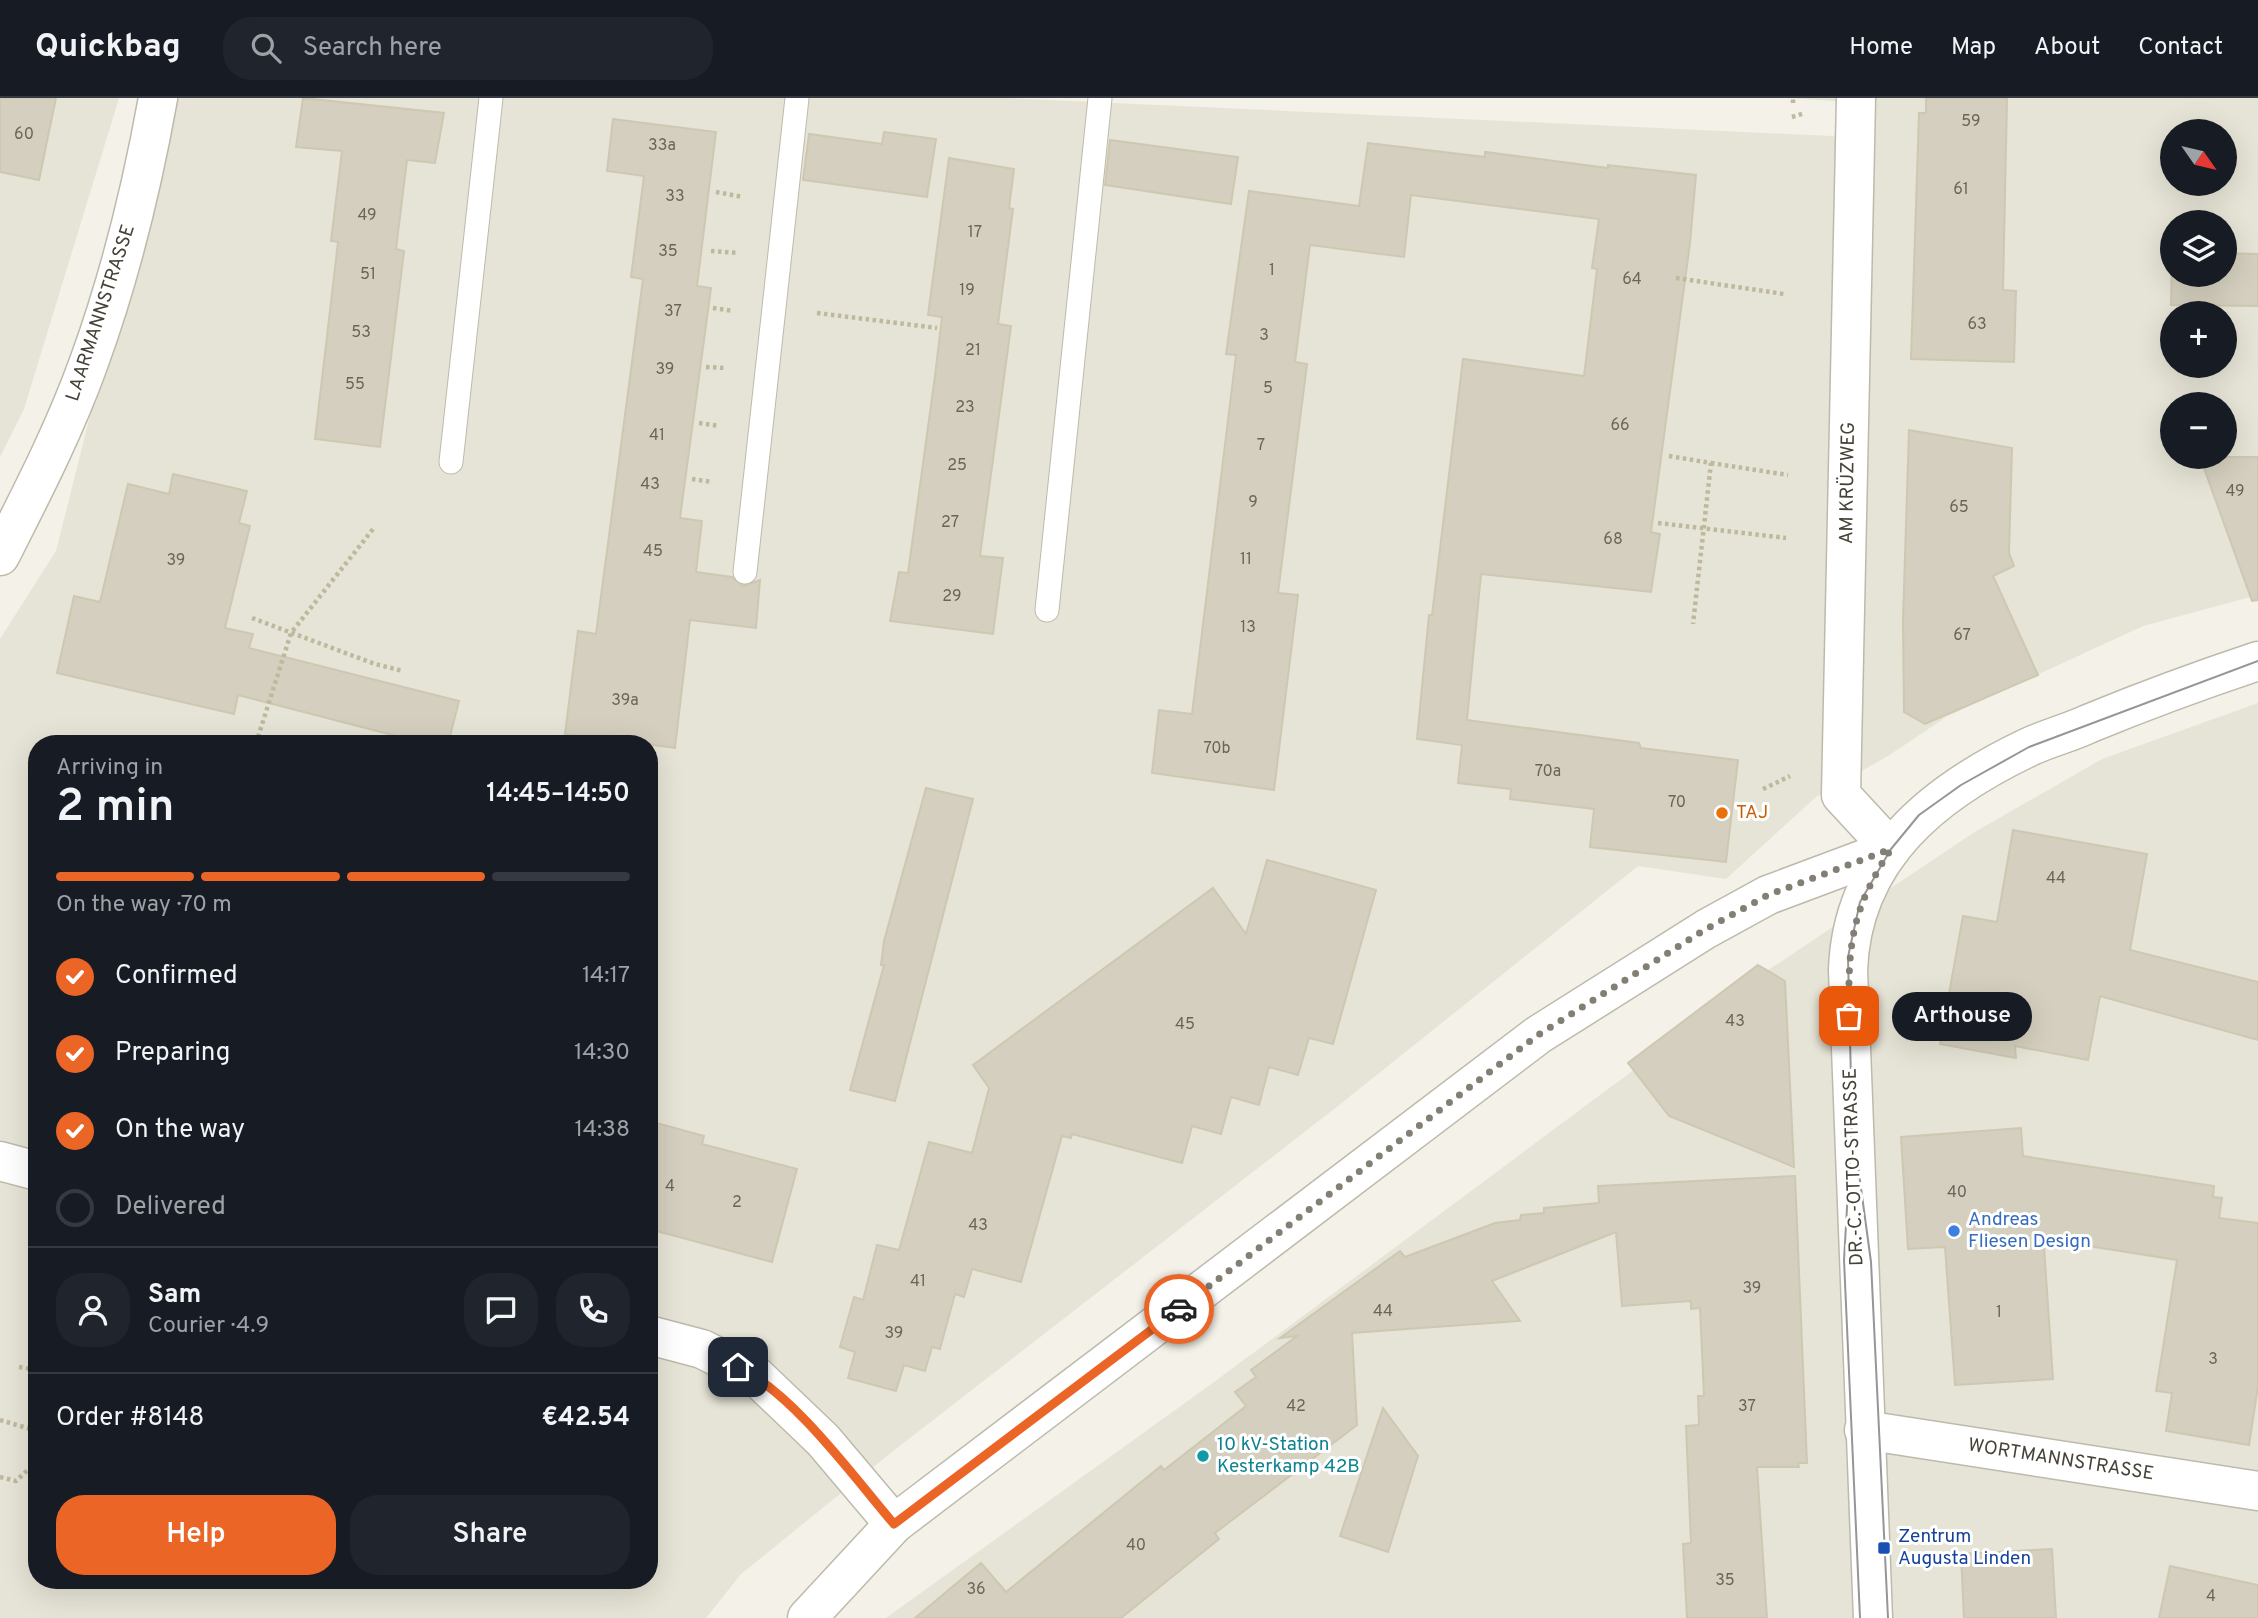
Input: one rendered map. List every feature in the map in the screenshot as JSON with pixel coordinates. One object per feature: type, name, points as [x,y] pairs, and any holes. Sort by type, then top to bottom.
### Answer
[{"type":"street","name":"LAARMANNSTRASSE","points":[[0,556],[46,465],[89,361],[143,179],[158,98]]},
{"type":"street","name":"AM KRÜZWEG","points":[[1856,98],[1841,795],[1891,849]]},
{"type":"street","name":"DR.-C.-OTTO-STRASSE","points":[[1873,1618],[1848,957],[1860,902],[1891,849],[1930,807],[1961,785],[2029,747],[2258,661]]},
{"type":"street","points":[[807,1618],[894,1524],[1538,1035],[1706,929],[1768,895],[1891,849]]},
{"type":"street","points":[[0,1161],[28,1169]]},
{"type":"street","points":[[658,1337],[702,1349],[756,1376],[822,1440],[894,1524]]},
{"type":"street","name":"WORTMANNSTRASSE","points":[[1864,1430],[2258,1491]]},
{"type":"lane","points":[[451,462],[491,98]]},
{"type":"lane","points":[[745,572],[797,98]]},
{"type":"lane","points":[[1047,610],[1100,98]]},
{"type":"path","points":[[1792,117],[1811,112]]},
{"type":"path","points":[[1676,278],[1784,294]]},
{"type":"path","points":[[774,307],[937,328]]},
{"type":"path","points":[[1669,456],[1788,475]]},
{"type":"path","points":[[1693,624],[1711,464]]},
{"type":"path","points":[[1658,523],[1786,538]]},
{"type":"path","points":[[259,735],[291,633],[373,529]]},
{"type":"path","points":[[252,618],[402,671]]},
{"type":"path","points":[[1763,789],[1799,771]]},
{"type":"path","points":[[19,1367],[28,1368]]},
{"type":"path","points":[[0,1420],[28,1428]]},
{"type":"path","points":[[0,1477],[16,1481],[28,1470]]},
{"type":"shaded area","points":[[0,98],[119,98],[24,409],[0,457]]},
{"type":"shaded area","points":[[170,98],[1007,98],[1852,137],[1847,102],[1790,98],[2258,98],[2258,595],[2143,626],[1946,717],[1888,756],[1816,797],[1726,879],[1638,866],[1334,1109],[892,1452],[741,1574],[706,1618],[0,1618],[0,639],[56,551]]},
{"type":"shaded area","points":[[2258,703],[2258,1618],[886,1618],[1210,1385],[1767,971],[1973,833],[2102,759]]},
{"type":"building","points":[[0,98],[56,98],[39,180],[0,172]]},
{"type":"building","points":[[303,98],[444,113],[435,163],[407,160],[396,249],[404,251],[380,447],[315,439],[338,242],[331,241],[342,151],[296,147]]},
{"type":"building","points":[[1926,98],[2007,98],[2003,290],[2016,291],[2014,362],[1911,359],[1919,113],[1926,113]]},
{"type":"building","points":[[613,119],[716,132],[697,286],[711,288],[680,518],[702,521],[696,572],[732,577],[743,586],[760,580],[756,628],[690,620],[675,748],[658,746],[658,735],[565,734],[578,631],[596,634],[643,279],[631,277],[644,176],[607,171]]},
{"type":"building","points":[[884,132],[936,139],[927,197],[803,180],[809,134],[882,144]]},
{"type":"building","points":[[1110,140],[1238,157],[1231,204],[1105,185]]},
{"type":"building","points":[[1368,143],[1485,157],[1485,152],[1608,168],[1608,165],[1696,175],[1690,243],[1651,532],[1660,534],[1651,592],[1481,574],[1467,720],[1639,743],[1641,748],[1738,760],[1726,862],[1590,847],[1594,809],[1510,799],[1511,789],[1458,783],[1462,745],[1417,739],[1429,615],[1432,615],[1463,359],[1584,376],[1597,269],[1592,268],[1599,219],[1411,195],[1404,257],[1310,245],[1295,362],[1307,364],[1278,593],[1298,595],[1274,790],[1152,773],[1159,710],[1192,714],[1236,355],[1226,354],[1249,191],[1359,206]]},
{"type":"building","points":[[949,158],[1014,169],[1009,208],[1013,209],[998,324],[1011,326],[980,556],[1003,558],[993,634],[890,621],[899,572],[908,573],[935,376],[942,317],[928,315]]},
{"type":"building","points":[[2237,253],[2258,254],[2258,306],[2237,306],[2237,301],[2171,301],[2171,287],[2237,287]]},
{"type":"building","points":[[1909,430],[2012,448],[2009,553],[2014,566],[1993,576],[2038,675],[1925,724],[1904,712],[1903,620]]},
{"type":"building","points":[[2237,457],[2258,457],[2258,600],[2252,601],[2204,469],[2237,469]]},
{"type":"building","points":[[173,474],[247,491],[239,523],[250,526],[225,628],[253,634],[249,648],[459,701],[450,735],[392,735],[238,695],[234,714],[57,673],[74,596],[100,602],[128,484],[169,494]]},
{"type":"building","points":[[926,788],[973,799],[895,1101],[850,1090],[884,965],[881,965],[884,941]]},
{"type":"building","points":[[2013,830],[2147,854],[2130,950],[2258,982],[2258,1040],[2100,996],[2088,1060],[2015,1046],[2016,1058],[1940,1044],[1963,916],[1997,922]]},
{"type":"building","points":[[1267,860],[1376,890],[1333,1044],[1309,1038],[1298,1075],[1269,1067],[1259,1105],[1231,1097],[1221,1134],[1192,1126],[1182,1163],[1072,1134],[1071,1138],[1062,1136],[1021,1282],[972,1269],[964,1297],[955,1294],[940,1349],[932,1347],[925,1371],[904,1365],[896,1391],[848,1378],[855,1352],[840,1347],[854,1297],[863,1300],[877,1245],[899,1250],[929,1142],[972,1153],[989,1088],[973,1065],[1213,888],[1246,934]]},
{"type":"building","points":[[1758,965],[1785,981],[1794,1167],[1669,1116],[1628,1063]]},
{"type":"building","points":[[658,1123],[704,1136],[702,1144],[797,1169],[772,1262],[658,1231]]},
{"type":"building","points":[[2021,1128],[2023,1156],[2214,1186],[2213,1197],[2222,1198],[2219,1218],[2258,1223],[2258,1386],[2249,1445],[2166,1431],[2172,1393],[2156,1391],[2177,1260],[2063,1242],[2061,1249],[2044,1247],[2053,1379],[1955,1385],[1945,1247],[1908,1249],[1901,1137]]},
{"type":"building","points":[[1795,1176],[1807,1463],[1798,1463],[1799,1467],[1757,1467],[1767,1618],[1687,1618],[1683,1544],[1691,1543],[1686,1426],[1699,1425],[1698,1396],[1704,1396],[1700,1308],[1691,1309],[1691,1301],[1622,1306],[1616,1232],[1492,1281],[1520,1321],[1352,1333],[1357,1425],[1215,1533],[1219,1539],[1121,1618],[915,1618],[981,1563],[1006,1592],[1161,1466],[1164,1470],[1246,1406],[1235,1392],[1256,1377],[1251,1370],[1297,1336],[1280,1338],[1400,1251],[1405,1257],[1495,1223],[1520,1220],[1521,1215],[1544,1213],[1544,1208],[1599,1203],[1598,1186]]},
{"type":"building","points":[[1383,1408],[1418,1456],[1388,1552],[1340,1536]]},
{"type":"building","points":[[2052,1549],[2056,1618],[1964,1618],[1961,1554]]},
{"type":"building","points":[[2170,1566],[2258,1585],[2258,1618],[2159,1618]]},
{"type":"tram line","points":[[1860,1618],[1844,1260],[1852,1121],[1848,957],[1860,902],[1891,849],[1919,815],[1961,785],[2029,747],[2258,661]]},
{"type":"tram line","points":[[1857,1159],[1871,1262],[1888,1618]]},
{"type":"way so far","points":[[1179,1309],[1538,1035],[1571,1013],[1706,929],[1768,895],[1891,849],[1860,902],[1849,941],[1849,1016]]},
{"type":"place","name":"TAJ","points":[[1722,813]]},
{"type":"place","name":"Arthouse","points":[[1849,1016]]},
{"type":"place","name":"Andreas Fliesen Design","points":[[1954,1231]]},
{"type":"place","name":"10 kV-Station Kesterkamp 42B","points":[[1203,1456]]},
{"type":"place","name":"Zentrum Augusta Linden","points":[[1884,1548]]},
{"type":"route","points":[[738,1367],[756,1376],[822,1440],[894,1524],[1179,1309]]}]
